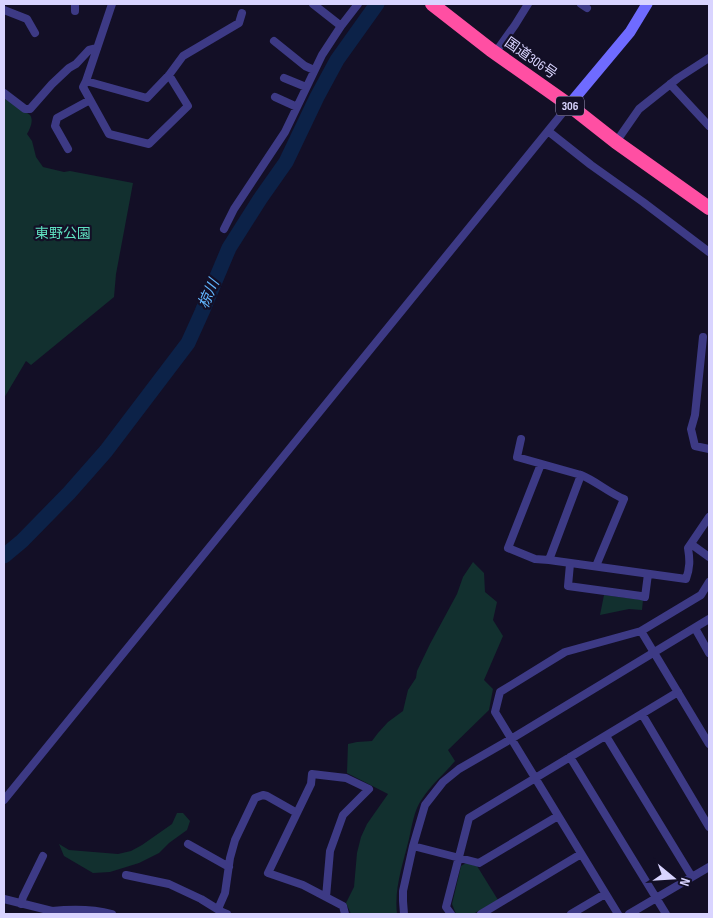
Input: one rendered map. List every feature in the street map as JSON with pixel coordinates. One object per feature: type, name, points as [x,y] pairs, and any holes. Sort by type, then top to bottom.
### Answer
[{"type":"highway","name":"国道306号","points":[[432,4],[495,53],[709,208]]},
{"type":"street","points":[[112,4],[84,87],[110,134],[150,144],[188,106],[169,75]]},
{"type":"street","points":[[313,4],[341,26]]},
{"type":"street","points":[[224,229],[234,209],[280,141],[322,55],[358,4]]},
{"type":"street","points":[[495,53],[528,4]]},
{"type":"street","points":[[4,800],[630,32],[647,4]]},
{"type":"street","points":[[4,10],[27,20],[35,33]]},
{"type":"street","points":[[86,81],[147,98],[169,75],[183,56],[239,23],[242,13]]},
{"type":"street","points":[[274,41],[305,66],[314,70]]},
{"type":"street","points":[[4,93],[25,109],[30,109],[69,68],[76,64],[90,50],[97,48]]},
{"type":"street","points":[[616,142],[639,109],[670,84],[709,58]]},
{"type":"street","points":[[284,78],[306,87]]},
{"type":"street","points":[[670,84],[709,126]]},
{"type":"street","points":[[274,97],[297,107]]},
{"type":"street","points":[[68,149],[55,126],[57,118],[90,100]]},
{"type":"street","points":[[548,131],[591,166],[643,202],[709,252]]},
{"type":"street","points":[[703,337],[695,415],[691,429],[695,446],[709,449]]},
{"type":"street","points":[[521,439],[517,457],[581,475],[624,499],[596,566]]},
{"type":"street","points":[[541,464],[508,548],[535,559],[686,579],[690,560],[688,548],[709,517]]},
{"type":"street","points":[[549,560],[581,475]]},
{"type":"street","points":[[691,544],[709,557]]},
{"type":"street","points":[[570,564],[568,586],[645,597],[648,574]]},
{"type":"street","points":[[618,914],[534,779],[495,712],[500,692],[565,652],[641,631],[700,595],[709,582]]},
{"type":"street","points":[[404,914],[403,892],[413,846],[425,805],[436,790],[451,775],[709,619]]},
{"type":"street","points":[[695,628],[709,653]]},
{"type":"street","points":[[641,631],[709,744]]},
{"type":"street","points":[[451,914],[446,907],[469,818],[678,692]]},
{"type":"street","points":[[642,714],[709,827]]},
{"type":"street","points":[[606,736],[692,877]]},
{"type":"street","points":[[570,757],[666,914]]},
{"type":"street","points":[[326,897],[330,852],[343,815],[369,789],[346,778],[312,774],[311,784],[268,873],[302,885],[343,906],[345,914]]},
{"type":"street","points":[[218,910],[225,893],[228,867],[235,840],[255,798],[263,795],[297,812]]},
{"type":"street","points":[[413,846],[479,863],[558,816]]},
{"type":"street","points":[[188,844],[228,867]]},
{"type":"street","points":[[481,914],[581,854]]},
{"type":"street","points":[[21,904],[43,856]]},
{"type":"street","points":[[629,914],[709,867]]},
{"type":"street","points":[[126,875],[169,884],[227,914]]},
{"type":"street","points":[[571,914],[605,894]]},
{"type":"street","points":[[4,899],[55,912],[59,909],[112,914]]},
{"type":"green space","name":"東野公園","points":[[4,97],[30,115],[32,122],[27,134],[32,141],[36,157],[43,167],[133,183],[116,274],[114,297],[31,365],[26,361],[4,398]]},
{"type":"green space","points":[[473,562],[484,573],[485,592],[497,602],[493,620],[503,636],[484,680],[493,689],[489,710],[448,750],[455,761],[429,789],[417,808],[400,876],[396,904],[397,914],[351,914],[346,903],[354,887],[357,853],[361,837],[367,824],[388,794],[347,773],[348,744],[372,741],[388,722],[403,711],[408,690],[416,678],[417,671],[430,644],[457,594],[463,577]]},
{"type":"green space","points":[[604,595],[643,600],[642,610],[629,609],[600,615]]},
{"type":"green space","points":[[177,813],[183,813],[190,821],[187,830],[159,853],[139,863],[110,872],[93,873],[64,856],[59,844],[69,850],[118,854],[131,851],[172,824]]},
{"type":"green space","points":[[466,863],[477,866],[498,900],[473,914],[456,914],[452,904],[461,866]]},
{"type":"waterway","name":"椋川","points":[[4,556],[22,541],[69,493],[106,451],[188,343],[229,248],[286,162],[337,60],[377,4]]}]
